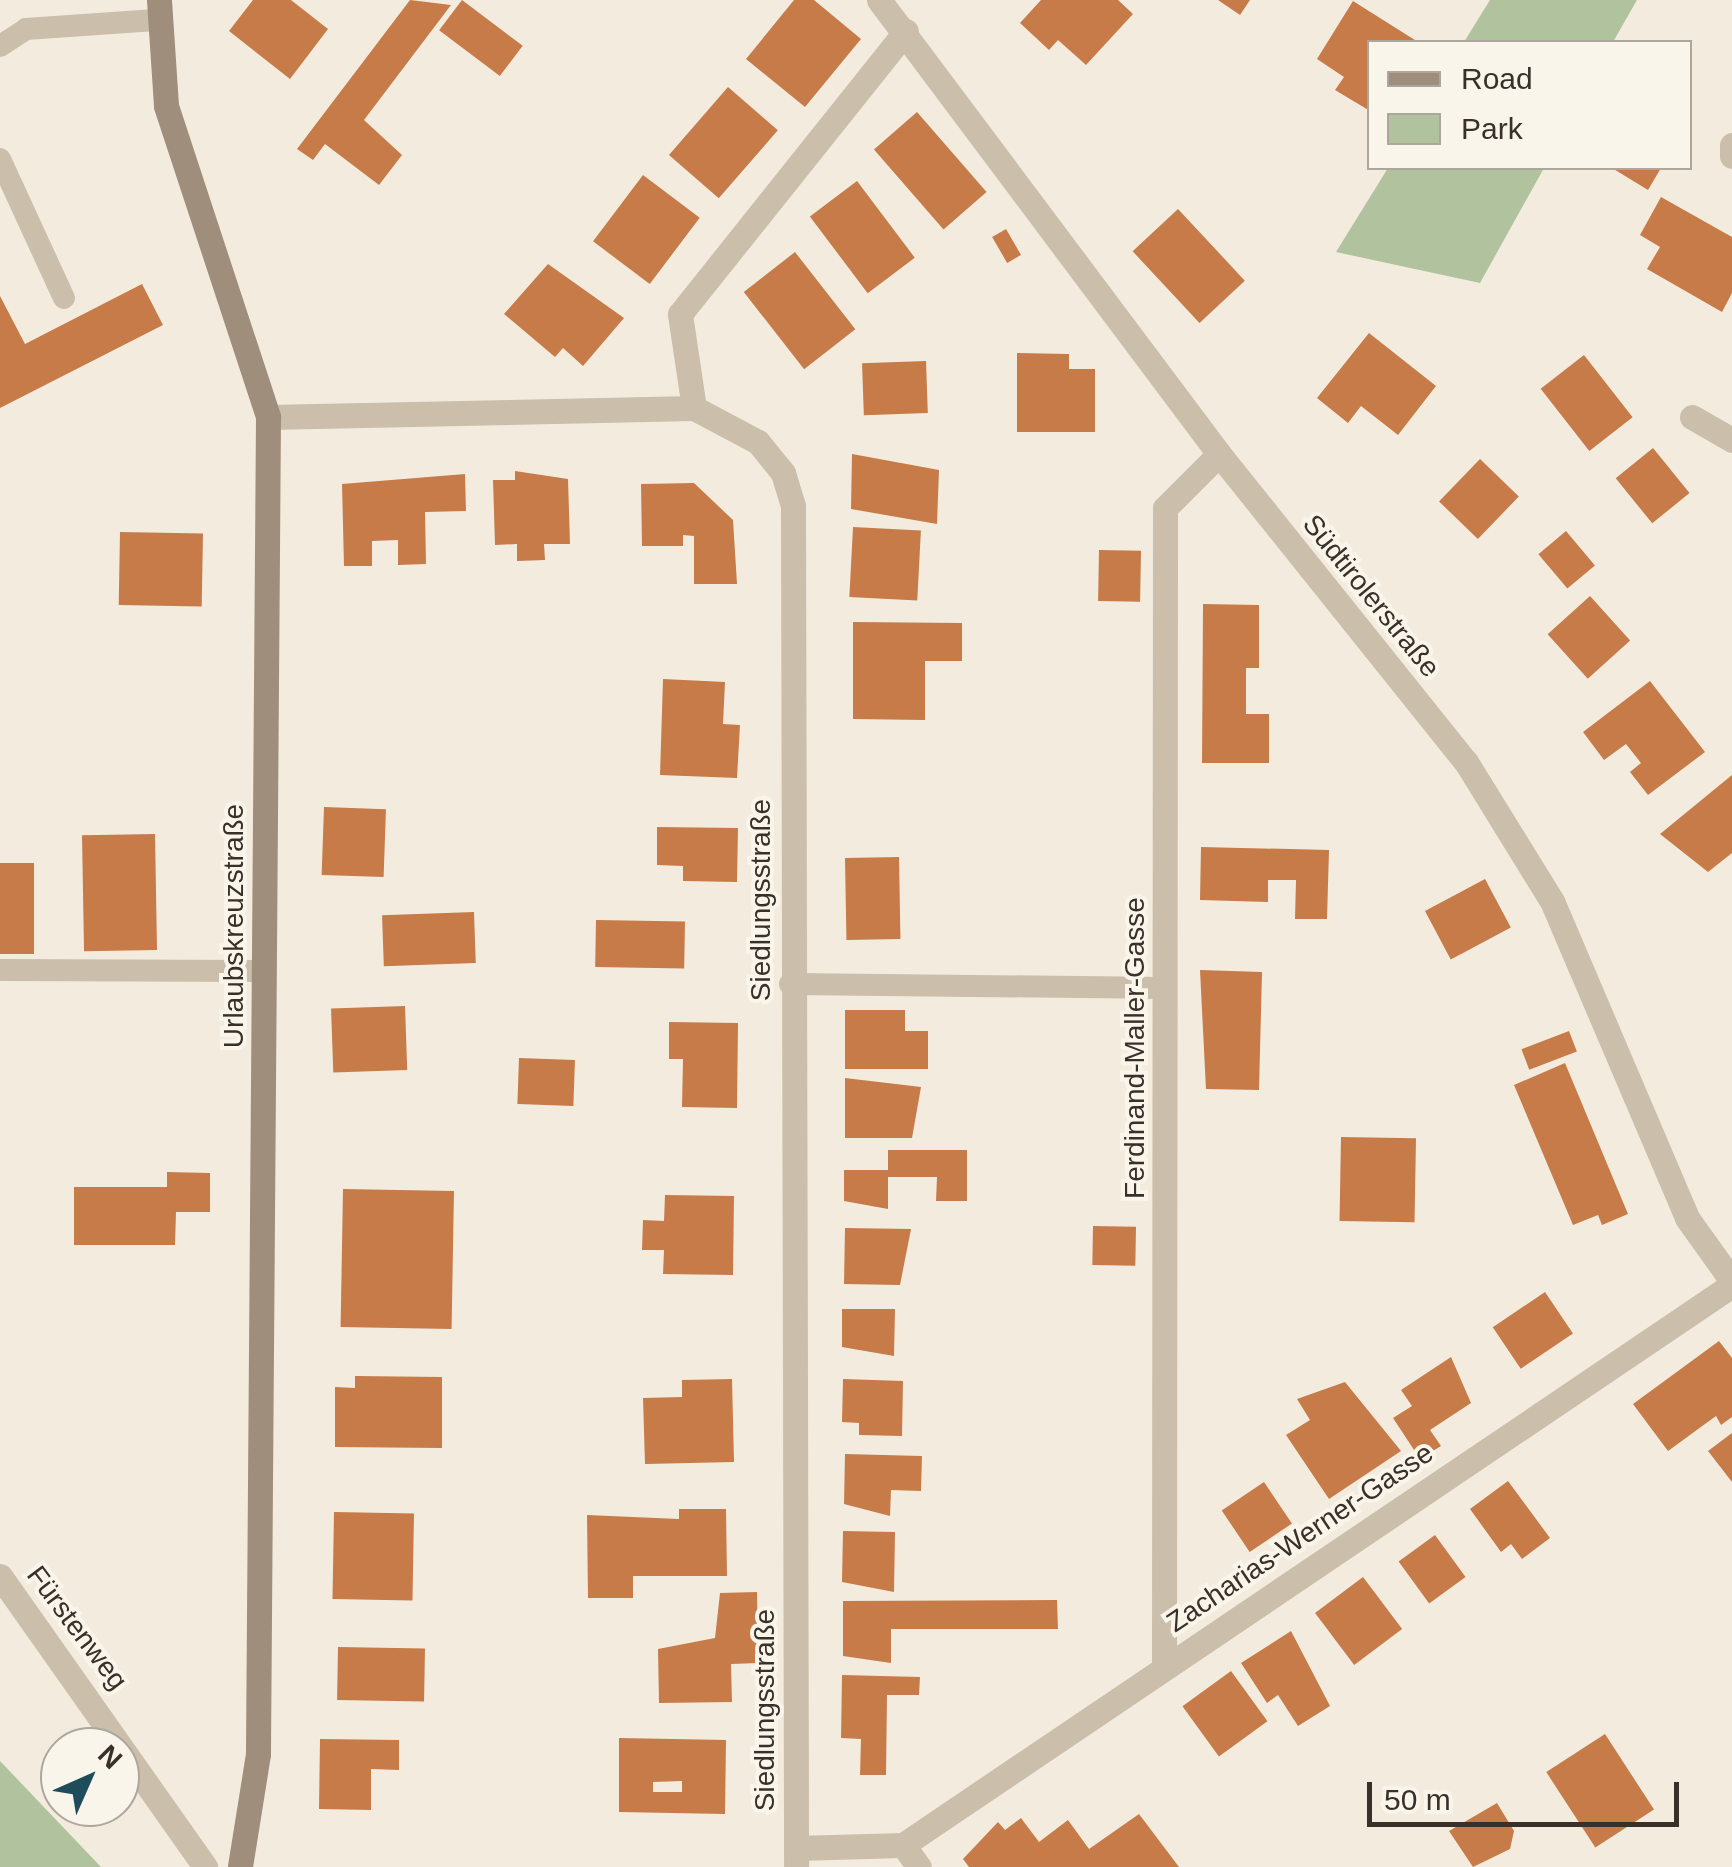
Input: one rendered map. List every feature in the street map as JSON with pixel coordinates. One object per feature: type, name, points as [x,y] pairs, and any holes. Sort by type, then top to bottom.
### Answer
[{"type":"street","name":"Südtirolerstraße","points":[[879,0],[906,31],[1219,454],[1466,762],[1552,901],[1687,1218],[1732,1283]]},
{"type":"street","name":"Urlaubskreuzstraße","points":[[157,10],[166,106],[268,417],[258,1754],[240,1867]]},
{"type":"street","points":[[694,408],[680,314],[906,31]]},
{"type":"street","points":[[1732,145],[1732,156]]},
{"type":"street","name":"Siedlungsstraße","points":[[268,417],[694,408],[758,442],[783,473],[793,506],[790,984],[796,1857]]},
{"type":"street","points":[[1692,417],[1732,440]]},
{"type":"street","name":"Ferdinand-Maller-Gasse","points":[[1164,1665],[1166,508],[1219,454]]},
{"type":"street","name":"Zacharias-Werner-Gasse","points":[[903,1844],[1732,1283]]},
{"type":"street","name":"Fürstenweg","points":[[0,1576],[205,1867]]},
{"type":"street","points":[[796,1857],[903,1844],[919,1867]]},
{"type":"lane","points":[[0,46],[26,29],[157,10]]},
{"type":"lane","points":[[0,159],[64,298]]},
{"type":"lane","points":[[0,970],[264,971]]},
{"type":"lane","points":[[790,984],[1165,988]]},
{"type":"green space","points":[[1490,0],[1637,0],[1614,40],[1465,40]]},
{"type":"green space","points":[[1387,170],[1543,170],[1480,283],[1336,252]]},
{"type":"green space","points":[[0,1761],[40,1803],[40,1827],[63,1827],[101,1867],[0,1867]]},
{"type":"building","points":[[253,0],[291,0],[328,29],[290,79],[229,31]]},
{"type":"building","points":[[410,0],[451,5],[364,120],[402,155],[379,185],[325,144],[313,160],[297,149]]},
{"type":"building","points":[[462,0],[523,46],[500,76],[439,30]]},
{"type":"building","points":[[794,0],[814,0],[861,39],[805,107],[746,59]]},
{"type":"building","points":[[1041,0],[1118,0],[1133,14],[1086,65],[1058,40],[1049,50],[1020,23]]},
{"type":"building","points":[[1218,0],[1250,0],[1240,15]]},
{"type":"building","points":[[1353,1],[1415,40],[1367,40],[1367,109],[1335,90],[1344,77],[1317,59]]},
{"type":"building","points":[[728,87],[778,130],[719,198],[669,155]]},
{"type":"building","points":[[917,112],[987,192],[944,229],[874,149]]},
{"type":"building","points":[[1615,170],[1660,170],[1648,190]]},
{"type":"building","points":[[643,175],[700,218],[650,284],[593,241]]},
{"type":"building","points":[[857,181],[915,258],[868,293],[810,217]]},
{"type":"building","points":[[1661,197],[1732,237],[1732,293],[1722,312],[1647,269],[1660,247],[1640,235]]},
{"type":"building","points":[[1178,209],[1245,281],[1199,323],[1133,251]]},
{"type":"building","points":[[1006,229],[1021,255],[1007,263],[992,237]]},
{"type":"building","points":[[795,252],[855,329],[804,369],[744,292]]},
{"type":"building","points":[[548,264],[624,318],[583,366],[563,348],[555,357],[504,314]]},
{"type":"building","points":[[142,284],[163,325],[0,408],[0,296],[25,344]]},
{"type":"building","points":[[1369,333],[1436,386],[1398,435],[1361,406],[1348,423],[1317,398]]},
{"type":"building","points":[[1017,353],[1069,354],[1069,369],[1095,369],[1095,432],[1017,432]]},
{"type":"building","points":[[1584,355],[1633,417],[1589,451],[1541,389]]},
{"type":"building","points":[[926,361],[928,413],[864,415],[862,363]]},
{"type":"building","points":[[1653,448],[1690,493],[1652,523],[1616,478]]},
{"type":"building","points":[[852,454],[939,470],[937,524],[851,509]]},
{"type":"building","points":[[1480,459],[1519,497],[1478,539],[1439,501]]},
{"type":"building","points":[[515,471],[568,479],[570,544],[544,544],[545,560],[517,561],[517,544],[495,545],[493,480],[515,480]]},
{"type":"building","points":[[465,474],[466,511],[425,512],[426,564],[398,565],[398,540],[372,541],[372,566],[344,566],[342,484]]},
{"type":"building","points":[[694,483],[733,520],[737,584],[694,584],[694,536],[683,535],[683,546],[642,546],[641,484]]},
{"type":"building","points":[[853,527],[921,531],[917,600],[849,597]]},
{"type":"building","points":[[1566,531],[1595,565],[1567,589],[1538,554]]},
{"type":"building","points":[[120,532],[203,533],[202,606],[119,605]]},
{"type":"building","points":[[1099,550],[1141,551],[1140,602],[1098,601]]},
{"type":"building","points":[[1590,596],[1630,641],[1588,679],[1548,634]]},
{"type":"building","points":[[1203,604],[1259,605],[1259,668],[1246,668],[1246,714],[1269,714],[1269,763],[1202,763]]},
{"type":"building","points":[[853,622],[962,623],[962,661],[925,661],[925,720],[853,719]]},
{"type":"building","points":[[663,679],[725,682],[723,724],[740,725],[737,778],[660,775]]},
{"type":"building","points":[[1650,681],[1705,752],[1648,795],[1630,772],[1641,763],[1626,744],[1604,760],[1583,732]]},
{"type":"building","points":[[1732,775],[1732,853],[1708,872],[1660,834]]},
{"type":"building","points":[[324,807],[386,809],[384,877],[322,875]]},
{"type":"building","points":[[657,827],[738,828],[737,882],[683,881],[683,866],[657,865]]},
{"type":"building","points":[[155,834],[157,950],[84,951],[82,835]]},
{"type":"building","points":[[1201,847],[1329,850],[1327,919],[1295,919],[1296,880],[1268,880],[1268,902],[1200,900]]},
{"type":"building","points":[[899,857],[900,939],[846,940],[845,858]]},
{"type":"building","points":[[0,863],[34,863],[34,954],[0,954]]},
{"type":"building","points":[[1485,879],[1511,928],[1451,959],[1425,911]]},
{"type":"building","points":[[474,912],[476,963],[384,966],[382,915]]},
{"type":"building","points":[[596,920],[685,922],[684,969],[595,967]]},
{"type":"building","points":[[1200,970],[1262,972],[1259,1090],[1206,1089]]},
{"type":"building","points":[[405,1006],[407,1070],[333,1073],[331,1009]]},
{"type":"building","points":[[845,1010],[905,1010],[905,1031],[928,1031],[928,1069],[845,1069]]},
{"type":"building","points":[[669,1022],[738,1023],[737,1108],[682,1107],[683,1059],[669,1059]]},
{"type":"building","points":[[1569,1031],[1577,1052],[1529,1070],[1521,1049]]},
{"type":"building","points":[[519,1058],[575,1060],[573,1106],[517,1104]]},
{"type":"building","points":[[1565,1063],[1628,1214],[1602,1225],[1598,1215],[1573,1225],[1514,1085]]},
{"type":"building","points":[[845,1078],[921,1087],[912,1138],[845,1138]]},
{"type":"building","points":[[1341,1137],[1416,1138],[1415,1222],[1340,1221]]},
{"type":"building","points":[[888,1150],[967,1150],[967,1201],[936,1201],[937,1177],[888,1177],[888,1209],[844,1201],[844,1170],[888,1170]]},
{"type":"building","points":[[167,1172],[210,1173],[210,1212],[176,1212],[175,1245],[74,1245],[74,1187],[167,1187]]},
{"type":"building","points":[[343,1189],[454,1191],[452,1329],[341,1327]]},
{"type":"building","points":[[665,1195],[734,1196],[733,1275],[663,1274],[664,1250],[642,1250],[643,1220],[664,1221]]},
{"type":"building","points":[[1093,1226],[1136,1227],[1135,1266],[1092,1265]]},
{"type":"building","points":[[845,1228],[911,1229],[900,1285],[844,1284]]},
{"type":"building","points":[[1545,1292],[1573,1333],[1521,1369],[1493,1327]]},
{"type":"building","points":[[842,1309],[895,1309],[894,1356],[842,1347]]},
{"type":"building","points":[[1719,1341],[1732,1358],[1732,1417],[1721,1425],[1716,1416],[1668,1451],[1633,1404]]},
{"type":"building","points":[[1451,1357],[1471,1403],[1430,1430],[1441,1446],[1420,1459],[1393,1418],[1412,1406],[1401,1390]]},
{"type":"building","points":[[355,1376],[442,1377],[442,1448],[335,1447],[335,1387],[355,1388]]},
{"type":"building","points":[[732,1379],[734,1462],[645,1464],[643,1398],[682,1397],[682,1380]]},
{"type":"building","points":[[843,1379],[903,1381],[902,1436],[859,1435],[859,1423],[842,1422]]},
{"type":"building","points":[[1345,1382],[1401,1451],[1329,1499],[1286,1435],[1310,1420],[1297,1399]]},
{"type":"building","points":[[1732,1433],[1732,1482],[1708,1451]]},
{"type":"building","points":[[845,1454],[922,1456],[921,1491],[891,1490],[890,1516],[844,1504]]},
{"type":"building","points":[[1508,1481],[1550,1538],[1522,1559],[1511,1544],[1501,1552],[1470,1509]]},
{"type":"building","points":[[1264,1482],[1292,1523],[1250,1552],[1222,1511]]},
{"type":"building","points":[[679,1509],[726,1509],[727,1576],[633,1576],[633,1598],[588,1598],[587,1515],[679,1519]]},
{"type":"building","points":[[334,1512],[414,1513],[412,1600],[332,1599]]},
{"type":"building","points":[[843,1531],[895,1532],[894,1592],[842,1582]]},
{"type":"building","points":[[1435,1535],[1466,1577],[1429,1604],[1399,1561]]},
{"type":"building","points":[[1363,1577],[1402,1629],[1354,1665],[1315,1613]]},
{"type":"building","points":[[757,1592],[758,1663],[731,1664],[732,1702],[659,1703],[658,1649],[715,1638],[720,1593]]},
{"type":"building","points":[[1057,1600],[1058,1629],[891,1629],[891,1663],[843,1656],[843,1601]]},
{"type":"building","points":[[1291,1631],[1330,1706],[1298,1726],[1278,1695],[1267,1703],[1241,1663]]},
{"type":"building","points":[[338,1647],[425,1649],[424,1702],[337,1700]]},
{"type":"building","points":[[1231,1671],[1267,1721],[1219,1756],[1182,1706]]},
{"type":"building","points":[[842,1675],[920,1677],[919,1695],[887,1695],[886,1775],[860,1775],[861,1739],[841,1738]]},
{"type":"building","points":[[1605,1734],[1654,1809],[1595,1848],[1546,1772]]},
{"type":"building","points":[[619,1738],[726,1740],[725,1814],[619,1812]],"holes":[[[682,1781],[682,1792],[653,1792],[653,1782]]]},
{"type":"building","points":[[320,1739],[399,1740],[399,1770],[371,1769],[371,1810],[319,1809]]},
{"type":"building","points":[[1497,1803],[1514,1831],[1510,1849],[1473,1867],[1449,1831]]},
{"type":"building","points":[[1139,1814],[1179,1867],[969,1867],[963,1859],[998,1822],[1005,1830],[1021,1818],[1039,1842],[1068,1820],[1089,1849]]}]
